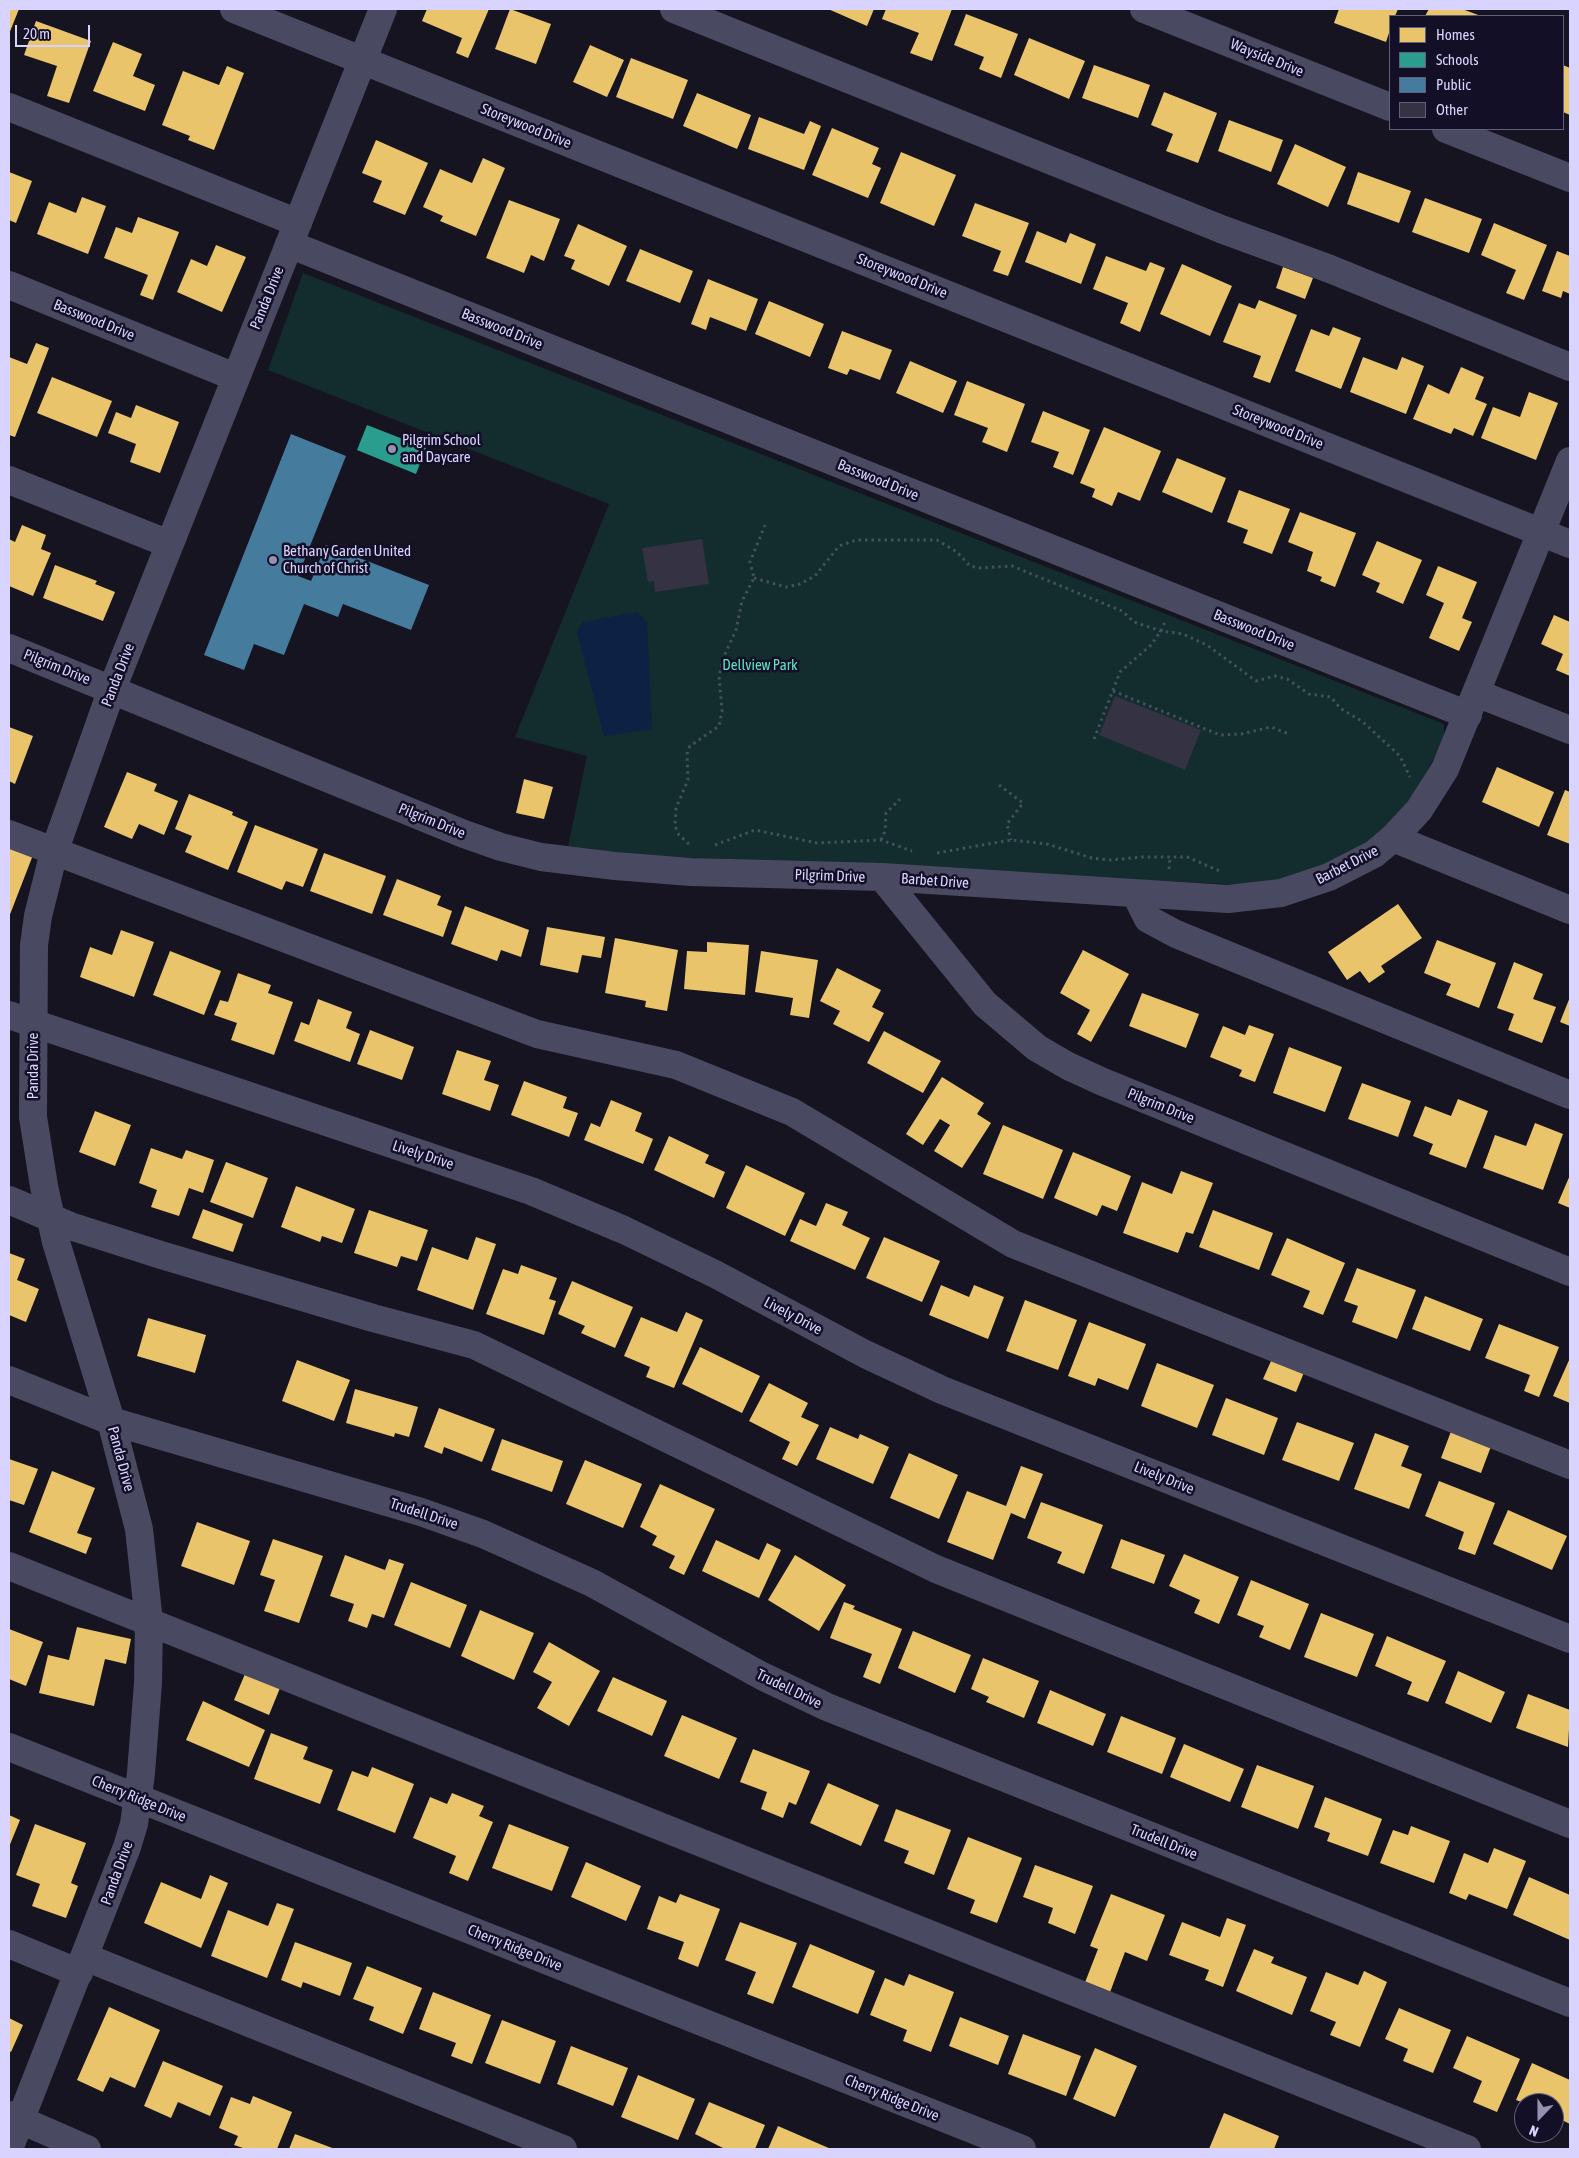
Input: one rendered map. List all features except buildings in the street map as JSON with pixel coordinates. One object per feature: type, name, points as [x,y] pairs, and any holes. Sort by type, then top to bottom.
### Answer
[{"type":"street","name":"Storeywood Drive","points":[[234,9],[1570,544]]},
{"type":"street","name":"Panda Drive","points":[[9,2149],[14,2117],[82,1965],[120,1869],[134,1824],[147,1701],[149,1622],[139,1529],[111,1421],[78,1319],[51,1218],[33,1117],[21,1019],[38,916],[54,852],[112,689],[383,9]]},
{"type":"street","points":[[674,9],[1221,229],[1330,269],[1570,367]]},
{"type":"street","name":"Wayside Drive","points":[[1144,9],[1389,106]]},
{"type":"street","name":"Basswood Drive","points":[[9,107],[293,234],[1176,598],[1472,704],[1570,730]]},
{"type":"street","points":[[1449,130],[1570,178]]},
{"type":"street","name":"Basswood Drive","points":[[9,285],[235,377]]},
{"type":"street","name":"Barbet Drive","points":[[882,877],[1228,899],[1281,893],[1329,877],[1374,854],[1393,838],[1419,810],[1445,769],[1570,461]]},
{"type":"street","points":[[9,480],[169,544]]},
{"type":"street","name":"Pilgrim Drive","points":[[9,648],[464,834],[541,857],[615,866],[691,872],[882,877],[985,1004],[1037,1048],[1068,1066],[1103,1082],[1570,1272]]},
{"type":"street","points":[[9,834],[537,1034],[676,1065],[792,1112],[1013,1244],[1570,1465]]},
{"type":"street","points":[[1393,838],[1570,910]]},
{"type":"street","points":[[1135,893],[1148,919],[1176,934],[1570,1094]]},
{"type":"street","name":"Lively Drive","points":[[21,1019],[531,1191],[624,1230],[714,1274],[865,1354],[942,1390],[1570,1639]]},
{"type":"street","points":[[9,1200],[70,1226],[161,1255],[373,1318],[474,1345],[936,1569],[1570,1824]]},
{"type":"street","name":"Trudell Drive","points":[[9,1380],[111,1421],[412,1509],[483,1534],[592,1583],[762,1676],[827,1707],[1570,2002]]},
{"type":"street","points":[[9,1566],[1467,2149]]},
{"type":"street","name":"Cherry Ridge Drive","points":[[9,1747],[1022,2149]]},
{"type":"street","points":[[9,1944],[82,1965],[563,2149]]},
{"type":"street","points":[[14,2117],[87,2149]]},
{"type":"path","points":[[695,847],[686,843],[679,835],[676,826],[676,808],[688,780],[687,754],[690,746],[719,726],[722,711],[719,676],[725,654],[736,630],[742,601],[754,578],[750,562],[765,525]]},
{"type":"path","points":[[754,578],[786,587],[800,584],[815,576],[839,546],[856,540],[937,540],[957,552],[970,566],[979,568],[1012,566],[1122,610],[1134,622],[1161,631],[1182,634],[1207,645],[1256,681],[1275,676],[1287,679],[1309,694],[1331,697],[1340,708],[1363,722],[1400,756],[1414,784]]},
{"type":"path","points":[[1094,739],[1120,672],[1151,645],[1161,631],[1176,598]]},
{"type":"path","points":[[1113,691],[1220,735],[1241,734],[1271,727],[1289,734]]},
{"type":"path","points":[[999,785],[1023,803],[1007,824],[1010,840]]},
{"type":"path","points":[[881,840],[885,831],[886,813],[900,799]]},
{"type":"path","points":[[708,847],[755,830],[817,843],[881,840],[919,852]]},
{"type":"path","points":[[927,854],[1010,840],[1047,844],[1092,858],[1110,860],[1142,857],[1187,857],[1222,871]]},
{"type":"green space","name":"Dellview Park","points":[[303,273],[1444,724],[1444,740],[1409,803],[1379,834],[1347,857],[1270,883],[1226,884],[641,855],[568,846],[587,756],[515,737],[609,504],[268,370]]},
{"type":"water","points":[[637,612],[647,622],[652,729],[604,736],[577,632],[583,622]]},
{"type":"place","name":"Pilgrim School and Daycare","points":[[392,449]]},
{"type":"place","name":"Bethany Garden United Church of Christ","points":[[273,560]]}]
